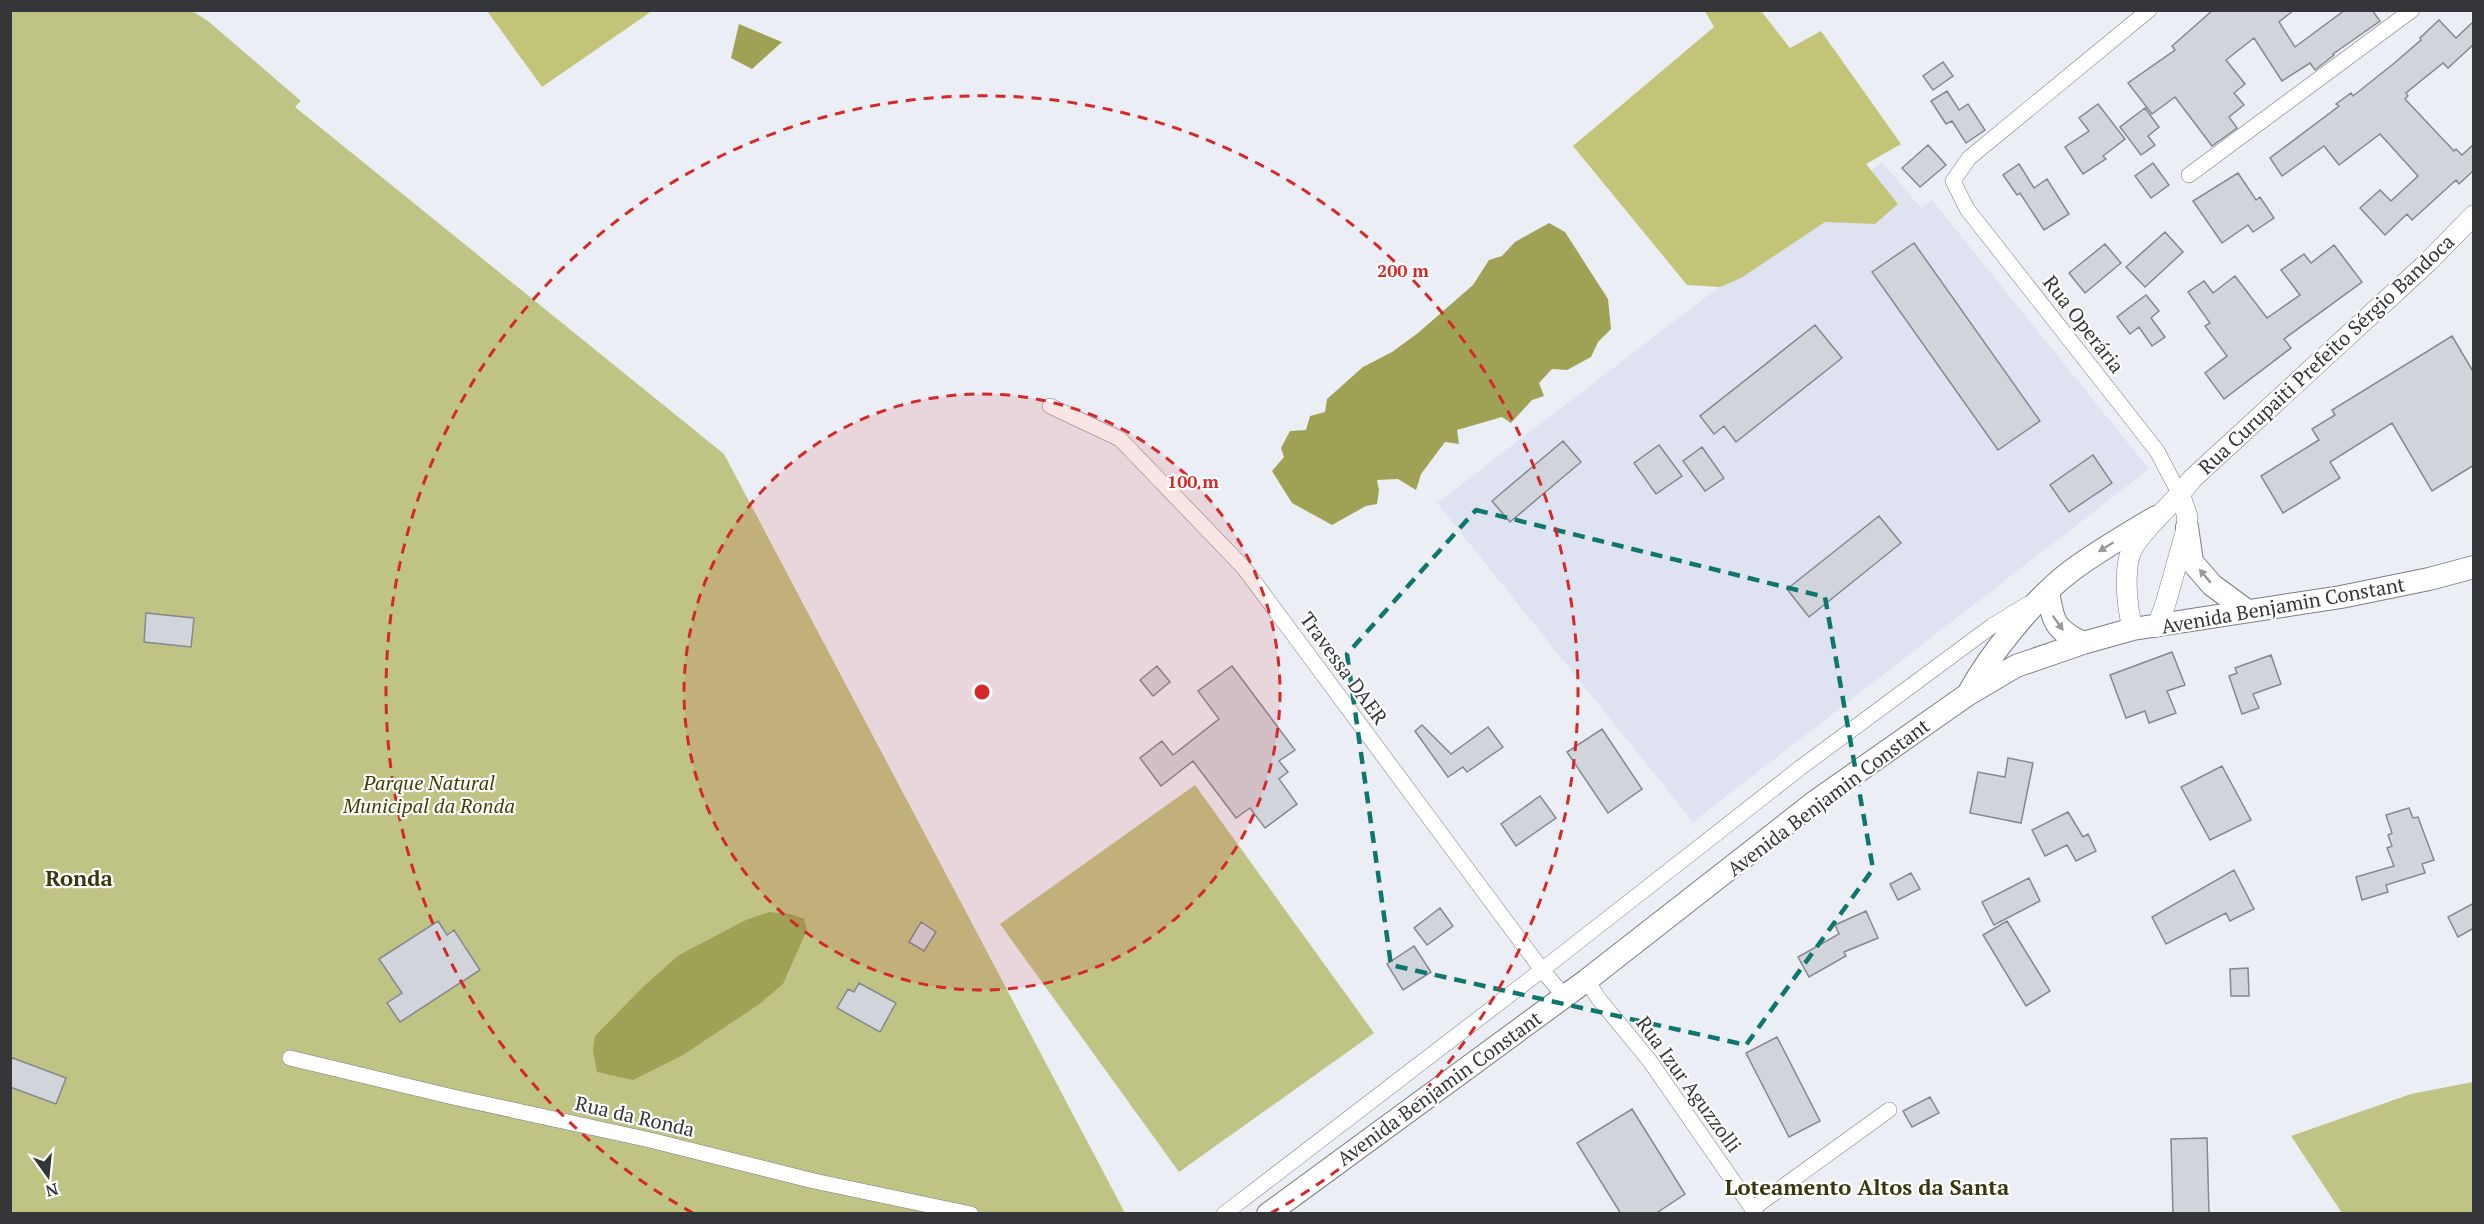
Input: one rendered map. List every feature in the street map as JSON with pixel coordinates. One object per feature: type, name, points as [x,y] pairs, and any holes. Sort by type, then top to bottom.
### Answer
[{"type":"main road","points":[[1967,695],[1985,663],[2048,591],[2104,547],[2156,517]]},
{"type":"main road","points":[[2187,527],[2192,562],[2212,585],[2246,610]]},
{"type":"main road","name":"Avenida Benjamin Constant","points":[[1271,1213],[1565,997],[1816,801],[1967,695],[2016,666],[2083,643],[2133,630],[2246,610],[2341,597],[2429,579],[2474,567]]},
{"type":"main road","points":[[2048,591],[2052,619],[2067,635],[2083,643]]},
{"type":"street","name":"Rua Operária","points":[[2149,10],[1969,158],[1953,181],[1967,209],[2157,451],[2180,495]]},
{"type":"street","points":[[2189,175],[2412,10]]},
{"type":"street","name":"Rua Curupaiti Prefeito Sérgio Bandoca","points":[[2133,630],[2126,589],[2132,549],[2156,517],[2180,495],[2192,479],[2428,262],[2474,215]]},
{"type":"street","name":"Travessa DAER","points":[[1050,406],[1120,439],[1244,568],[1542,970],[1565,997]]},
{"type":"street","points":[[2157,627],[2187,527],[2187,515],[2180,495]]},
{"type":"street","name":"Avenida Benjamin Constant","points":[[1224,1214],[1800,768],[1992,626],[2048,591]]},
{"type":"street","name":"Rua Izur Aguzzolli","points":[[1587,980],[1598,998],[1649,1060],[1754,1211]]},
{"type":"street","name":"Rua da Ronda","points":[[290,1058],[453,1097],[650,1140],[814,1181],[971,1214]]},
{"type":"street","points":[[1754,1211],[1889,1110]]},
{"type":"highlighted area","points":[[1476,510],[1825,597],[1873,869],[1746,1045],[1391,965],[1347,654]]},
{"type":"shaded area","points":[[487,11],[652,11],[542,87]]},
{"type":"shaded area","points":[[1705,11],[1761,11],[1790,48],[1821,31],[1901,144],[1866,164],[1898,204],[1875,224],[1825,222],[1741,278],[1720,287],[1687,285],[1573,146],[1714,27]]},
{"type":"shaded area","points":[[739,24],[782,42],[752,69],[731,58]]},
{"type":"shaded area","points":[[1882,162],[1921,208],[1932,200],[2149,469],[1693,822],[1437,503]]},
{"type":"shaded area","points":[[1549,223],[1565,232],[1608,299],[1611,329],[1598,342],[1591,357],[1567,370],[1552,369],[1539,383],[1544,396],[1532,400],[1511,423],[1502,417],[1457,430],[1459,444],[1445,442],[1421,474],[1416,490],[1398,479],[1377,480],[1379,490],[1377,504],[1366,506],[1332,525],[1292,503],[1272,471],[1284,457],[1281,448],[1290,431],[1306,430],[1310,416],[1325,412],[1327,399],[1363,367],[1392,352],[1418,333],[1473,285],[1489,260],[1502,256],[1515,242]]},
{"type":"shaded area","points":[[769,912],[790,914],[804,919],[807,930],[783,984],[758,1005],[683,1055],[633,1080],[597,1072],[593,1051],[595,1036],[644,986],[679,955],[746,920]]},
{"type":"green space","name":"Parque Natural Municipal da Ronda","points":[[10,11],[192,11],[208,21],[301,101],[295,107],[724,454],[1125,1213],[11,1213]]},
{"type":"green space","points":[[1195,785],[1374,1033],[1179,1172],[1000,924]]},
{"type":"green space","points":[[2473,1082],[2473,1213],[2342,1213],[2291,1136],[2411,1094]]},
{"type":"building","points":[[2213,10],[2294,10],[2279,22],[2295,47],[2345,10],[2372,10],[2380,21],[2333,54],[2315,70],[2310,63],[2282,81],[2254,38],[2226,60],[2245,84],[2234,93],[2244,105],[2229,117],[2237,128],[2212,146],[2175,97],[2152,114],[2128,83],[2175,50],[2172,46]]},
{"type":"building","points":[[2439,20],[2456,38],[2474,21],[2474,44],[2448,68],[2443,63],[2406,93],[2408,96],[2405,99],[2454,151],[2456,149],[2462,155],[2474,144],[2474,170],[2459,184],[2456,180],[2412,220],[2407,214],[2385,235],[2360,208],[2380,190],[2391,201],[2418,176],[2380,134],[2339,165],[2324,146],[2282,176],[2270,158],[2339,106],[2336,104],[2351,93],[2353,96],[2392,65],[2421,40],[2420,38]]},
{"type":"building","points":[[1943,62],[1953,76],[1933,90],[1923,76]]},
{"type":"building","points":[[1947,91],[1959,110],[1968,104],[1985,130],[1966,143],[1952,121],[1946,124],[1931,101]]},
{"type":"building","points":[[2098,104],[2125,139],[2103,156],[2106,159],[2083,174],[2065,147],[2089,131],[2079,118]]},
{"type":"building","points":[[2145,108],[2159,127],[2148,136],[2155,145],[2141,155],[2120,127]]},
{"type":"building","points":[[1928,145],[1946,165],[1920,187],[1902,168]]},
{"type":"building","points":[[2153,163],[2169,185],[2151,198],[2135,176]]},
{"type":"building","points":[[2019,164],[2034,188],[2047,179],[2069,214],[2044,230],[2020,193],[2017,195],[2003,175]]},
{"type":"building","points":[[2238,173],[2256,200],[2260,197],[2274,218],[2253,232],[2248,225],[2222,243],[2193,201]]},
{"type":"building","points":[[2165,232],[2183,252],[2145,287],[2126,267]]},
{"type":"building","points":[[1914,243],[2040,421],[1998,450],[1872,272]]},
{"type":"building","points":[[2105,244],[2121,263],[2085,293],[2069,273]]},
{"type":"building","points":[[2334,245],[2362,282],[2284,339],[2291,348],[2224,399],[2205,373],[2227,356],[2205,326],[2210,323],[2188,292],[2204,281],[2213,293],[2235,276],[2267,318],[2300,295],[2281,270],[2304,254],[2311,263]]},
{"type":"building","points":[[2146,295],[2159,311],[2151,318],[2165,337],[2152,346],[2139,327],[2130,334],[2117,317]]},
{"type":"building","points":[[1815,325],[1842,358],[1736,442],[1724,426],[1714,434],[1700,416]]},
{"type":"building","points":[[2452,336],[2474,373],[2474,465],[2432,491],[2392,423],[2330,462],[2340,478],[2283,513],[2261,476],[2319,440],[2312,429],[2335,415],[2332,410]]},
{"type":"building","points":[[1563,441],[1581,462],[1510,522],[1492,501]]},
{"type":"building","points":[[1659,445],[1682,476],[1656,494],[1634,463]]},
{"type":"building","points":[[1702,447],[1724,478],[1705,491],[1683,461]]},
{"type":"building","points":[[2093,455],[2112,483],[2069,512],[2050,485]]},
{"type":"building","points":[[1879,516],[1901,543],[1809,617],[1787,589]]},
{"type":"building","points":[[146,613],[194,618],[191,647],[144,642]]},
{"type":"building","points":[[2172,652],[2185,685],[2167,691],[2176,713],[2149,723],[2145,711],[2126,718],[2110,675]]},
{"type":"building","points":[[2271,655],[2281,684],[2253,694],[2259,708],[2242,714],[2229,676],[2237,673],[2235,668]]},
{"type":"building","points":[[1157,666],[1170,682],[1153,696],[1140,680]]},
{"type":"building","points":[[1232,666],[1295,750],[1279,761],[1288,772],[1279,779],[1297,804],[1265,828],[1250,808],[1236,818],[1193,761],[1161,786],[1140,758],[1162,741],[1173,755],[1219,719],[1198,691]]},
{"type":"building","points":[[1422,725],[1451,754],[1488,727],[1503,747],[1467,772],[1463,767],[1448,777],[1415,731]]},
{"type":"building","points":[[1602,729],[1642,789],[1608,813],[1567,752]]},
{"type":"building","points":[[2008,758],[2033,763],[2021,823],[1970,813],[1978,772],[2005,777]]},
{"type":"building","points":[[2222,766],[2251,820],[2210,840],[2181,787]]},
{"type":"building","points":[[1540,796],[1556,818],[1516,846],[1501,824]]},
{"type":"building","points":[[2409,808],[2413,818],[2418,817],[2434,860],[2422,864],[2425,873],[2386,885],[2388,892],[2362,900],[2356,877],[2394,866],[2387,848],[2392,846],[2388,835],[2392,833],[2386,815]]},
{"type":"building","points":[[2068,812],[2083,837],[2088,834],[2096,851],[2076,861],[2067,845],[2045,856],[2032,830]]},
{"type":"building","points":[[2234,870],[2254,909],[2230,921],[2226,913],[2166,944],[2152,917]]},
{"type":"building","points":[[1911,873],[1920,889],[1898,900],[1890,884]]},
{"type":"building","points":[[2029,878],[2040,901],[1994,925],[1982,902]]},
{"type":"building","points":[[2474,903],[2474,928],[2458,937],[2448,917]]},
{"type":"building","points":[[1440,908],[1453,926],[1427,945],[1414,928]]},
{"type":"building","points":[[1866,911],[1878,938],[1844,952],[1846,956],[1809,977],[1798,957],[1839,934],[1835,925]]},
{"type":"building","points":[[438,921],[447,935],[454,930],[480,970],[400,1022],[387,1003],[402,993],[379,959]]},
{"type":"building","points":[[2007,921],[2050,991],[2026,1006],[1983,935]]},
{"type":"building","points":[[921,922],[936,932],[924,951],[909,942]]},
{"type":"building","points":[[1414,946],[1431,972],[1403,990],[1387,964]]},
{"type":"building","points":[[2248,968],[2249,996],[2231,996],[2230,969]]},
{"type":"building","points":[[859,983],[896,1003],[880,1032],[837,1008],[848,989],[854,992]]},
{"type":"building","points":[[1777,1037],[1820,1121],[1789,1137],[1746,1053]]},
{"type":"building","points":[[10,1057],[66,1078],[56,1104],[10,1087]]},
{"type":"building","points":[[1930,1097],[1939,1113],[1912,1127],[1903,1111]]},
{"type":"building","points":[[1632,1109],[1685,1194],[1655,1214],[1621,1214],[1577,1143]]},
{"type":"building","points":[[2207,1138],[2209,1214],[2173,1214],[2171,1139]]},
{"type":"district","name":"Ronda","points":[[79,877]]},
{"type":"district","name":"Loteamento Altos da Santa","points":[[1867,1186]]}]
